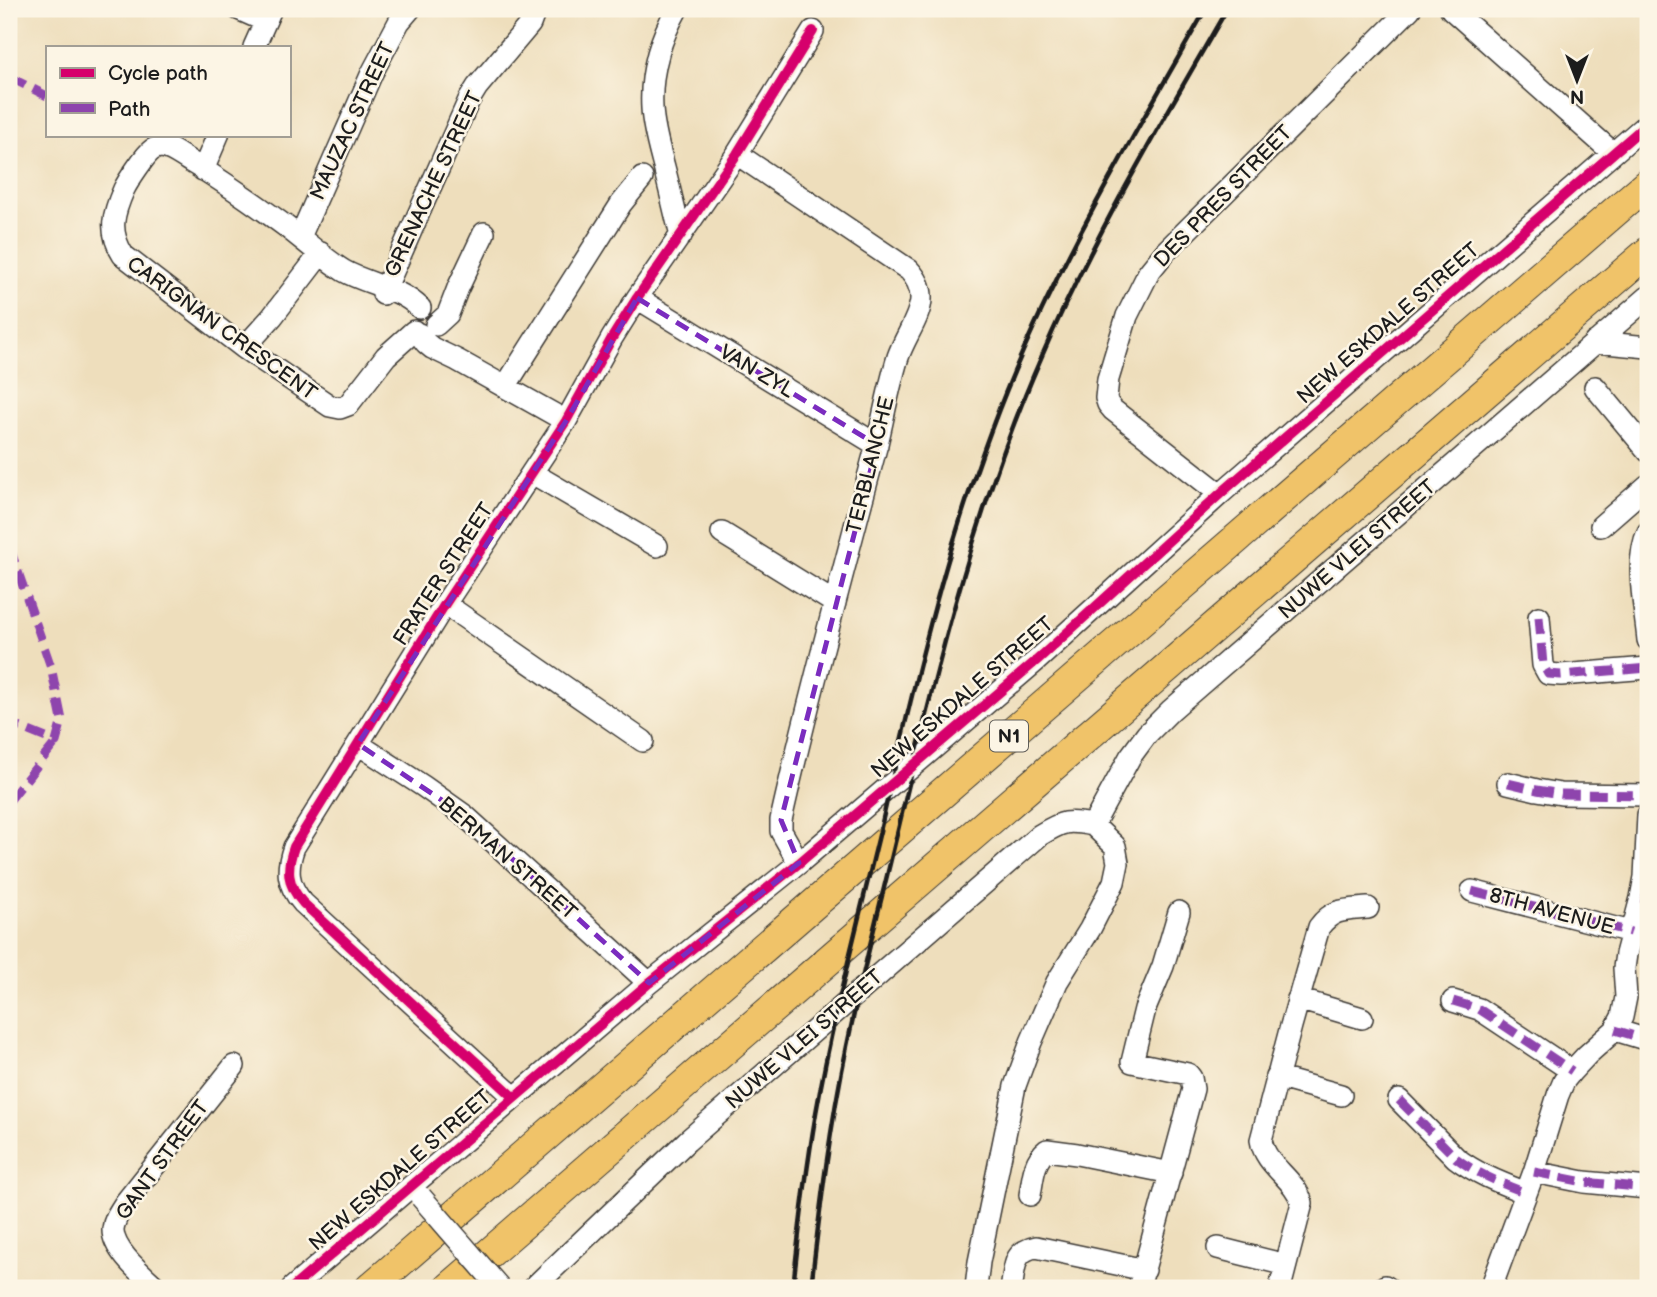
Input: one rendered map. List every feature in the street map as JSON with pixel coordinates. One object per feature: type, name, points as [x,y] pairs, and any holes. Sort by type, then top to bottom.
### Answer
[{"type":"highway","name":"N1","points":[[370,1288],[1648,183]]},
{"type":"highway","name":"N1","points":[[449,1288],[1648,252]]},
{"type":"highway","points":[[1363,499],[1648,272]]},
{"type":"street","points":[[238,9],[268,15],[254,46]]},
{"type":"street","name":"MAUZAC STREET","points":[[300,237],[372,73],[399,22],[410,9]]},
{"type":"street","name":"GRENACHE STREET","points":[[380,288],[469,100],[530,23],[533,9]]},
{"type":"street","points":[[677,9],[659,45],[652,90],[652,110],[681,236]]},
{"type":"street","name":"DES PRES STREET","points":[[1220,494],[1108,404],[1108,379],[1127,316],[1149,272],[1166,251],[1410,9]]},
{"type":"street","points":[[1451,9],[1613,153]]},
{"type":"street","name":"FRATER STREET","points":[[514,1097],[303,903],[289,879],[294,847],[445,604],[566,421],[612,338],[737,154],[813,31]]},
{"type":"street","name":"NEW ESKDALE STREET","points":[[292,1288],[415,1192],[514,1097],[649,982],[799,863],[1036,661],[1220,494],[1648,122]]},
{"type":"street","points":[[204,170],[218,136]]},
{"type":"street","name":"CARIGNAN CRESCENT","points":[[423,323],[386,356],[348,405],[340,408],[328,405],[244,348],[123,255],[113,231],[118,205],[127,185],[150,151],[169,149],[204,170],[344,270],[380,288],[401,311],[423,323],[457,360],[505,387]]},
{"type":"street","name":"TERBLANCHE","points":[[737,154],[909,271],[921,289],[922,302],[902,345],[888,390],[877,444],[780,820],[780,831],[799,863]]},
{"type":"street","points":[[566,421],[505,387],[621,204],[642,178]]},
{"type":"street","points":[[423,323],[449,314],[484,233]]},
{"type":"street","points":[[244,348],[272,317],[321,253]]},
{"type":"street","name":"NUWE VLEI STREET","points":[[533,1288],[687,1141],[1040,835],[1062,822],[1093,825],[1130,757],[1147,734],[1171,710],[1648,297]]},
{"type":"street","name":"VAN ZYL","points":[[637,299],[877,444]]},
{"type":"street","points":[[1595,342],[1648,347]]},
{"type":"street","points":[[1595,387],[1648,451]]},
{"type":"street","points":[[532,473],[657,546]]},
{"type":"street","points":[[1601,526],[1647,488]]},
{"type":"street","points":[[1648,532],[1641,557],[1648,640]]},
{"type":"street","points":[[722,533],[835,603]]},
{"type":"street","points":[[445,604],[643,741]]},
{"type":"street","points":[[1539,617],[1543,665],[1548,674],[1648,668]]},
{"type":"street","name":"BERMAN STREET","points":[[358,744],[464,816],[649,982]]},
{"type":"street","points":[[1508,783],[1561,794],[1648,795]]},
{"type":"street","points":[[1491,1288],[1564,1081],[1572,1070],[1615,1030],[1625,1009],[1624,968],[1631,932],[1645,899],[1648,815]]},
{"type":"street","points":[[976,1288],[978,1262],[1015,1086],[1057,982],[1090,929],[1114,882],[1118,863],[1115,846],[1093,825]]},
{"type":"street","name":"8TH AVENUE","points":[[1472,891],[1631,932]]},
{"type":"street","points":[[1280,1288],[1302,1203],[1295,1188],[1267,1156],[1261,1140],[1316,935],[1324,920],[1338,911],[1368,908]]},
{"type":"street","points":[[1012,1284],[1016,1262],[1021,1253],[1037,1247],[1142,1279],[1193,1089],[1191,1078],[1183,1072],[1132,1062],[1145,1009],[1163,966],[1179,912]]},
{"type":"street","points":[[1298,999],[1362,1018]]},
{"type":"street","points":[[1454,1001],[1479,1009],[1572,1070]]},
{"type":"street","points":[[1615,1030],[1648,1040]]},
{"type":"street","name":"GANT STREET","points":[[157,1288],[119,1247],[114,1236],[115,1222],[125,1203],[233,1066]]},
{"type":"street","points":[[1276,1077],[1342,1095]]},
{"type":"street","points":[[1399,1100],[1466,1166],[1526,1193]]},
{"type":"street","points":[[1030,1195],[1036,1163],[1047,1150],[1171,1173]]},
{"type":"street","points":[[1534,1172],[1584,1182],[1648,1188]]},
{"type":"street","points":[[415,1192],[499,1288]]},
{"type":"street","points":[[1218,1248],[1286,1265]]},
{"type":"highlighted area","points":[[637,298],[877,445],[781,820],[799,863],[649,983],[464,815],[358,744],[566,421]]},
{"type":"railway","points":[[793,1288],[809,1157],[830,1041],[909,706],[958,526],[999,408],[1043,307],[1110,178],[1206,9]]},
{"type":"railway","points":[[811,1288],[831,1136],[853,1017],[930,697],[961,582],[997,469],[1041,358],[1083,268],[1227,9]]},
{"type":"marked path","points":[[9,77],[46,96]]},
{"type":"marked path","points":[[9,546],[51,667],[62,720],[56,742],[9,723]]},
{"type":"marked path","points":[[1644,598],[1648,599]]},
{"type":"marked path","points":[[1539,617],[1543,665],[1548,674],[1648,668]]},
{"type":"marked path","points":[[9,801],[56,742]]},
{"type":"marked path","points":[[1508,783],[1561,794],[1648,795]]},
{"type":"marked path","points":[[1472,891],[1631,932]]},
{"type":"marked path","points":[[1641,898],[1648,900]]},
{"type":"marked path","points":[[1453,1001],[1479,1009],[1572,1071]]},
{"type":"marked path","points":[[1615,1030],[1648,1040]]},
{"type":"marked path","points":[[1399,1100],[1464,1164],[1526,1193]]},
{"type":"marked path","points":[[1534,1172],[1584,1182],[1648,1188]]},
{"type":"cycle path","points":[[514,1097],[303,903],[291,883],[291,855],[445,604],[566,421],[637,298],[737,154],[813,31]]},
{"type":"cycle path","points":[[292,1288],[649,983],[799,863],[1036,661],[1220,494],[1648,123]]}]
